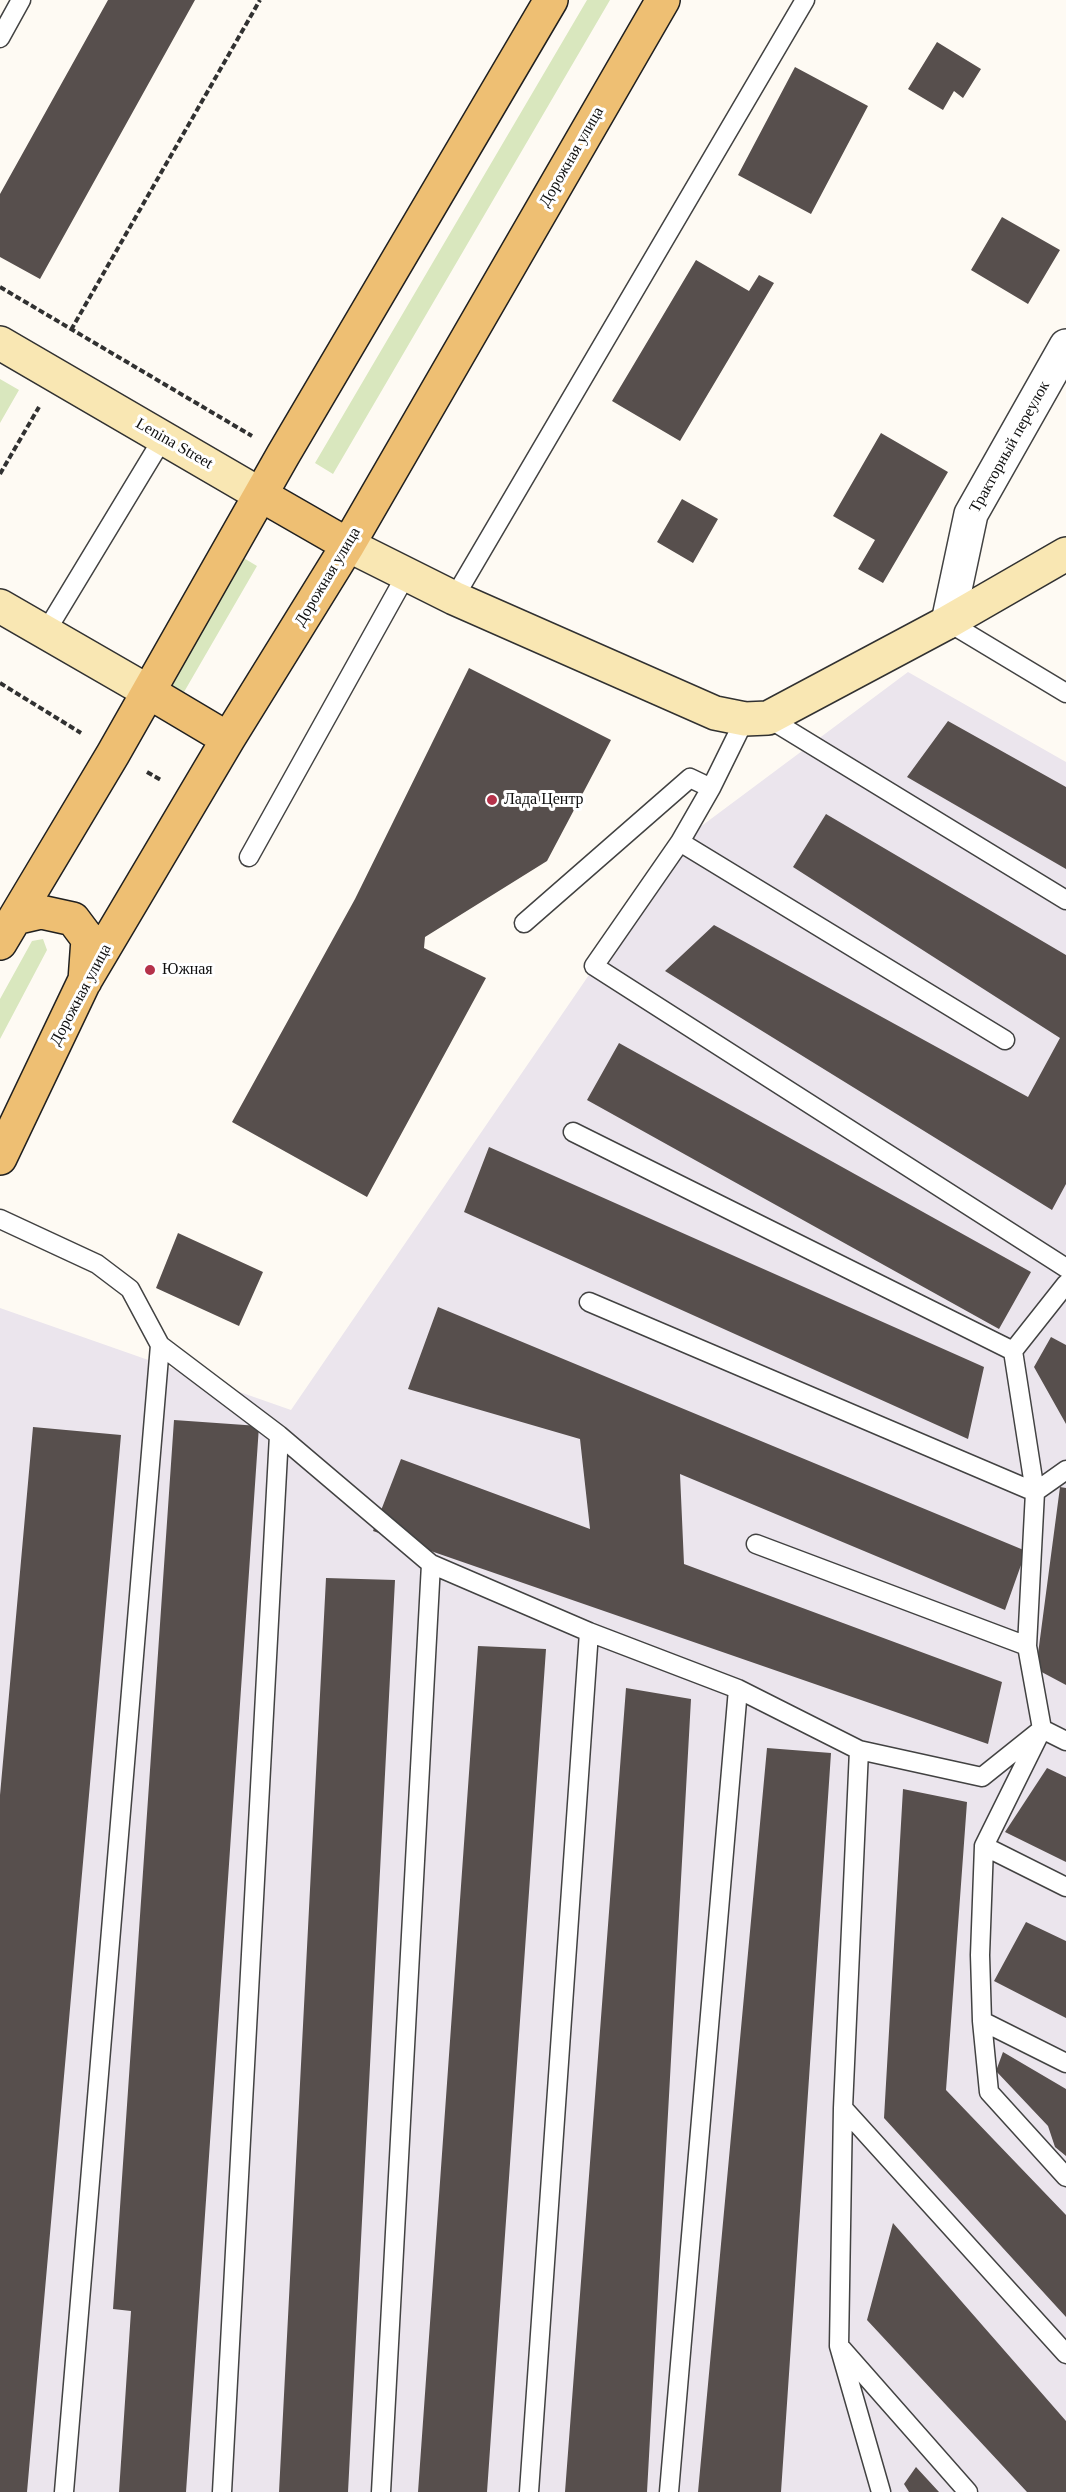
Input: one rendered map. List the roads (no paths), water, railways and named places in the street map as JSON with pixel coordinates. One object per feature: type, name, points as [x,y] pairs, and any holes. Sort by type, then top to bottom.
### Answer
[{"type":"main road","points":[[8,931],[551,0]]},
{"type":"main road","name":"Дорожная улица","points":[[0,1158],[84,982],[228,739],[348,545],[663,0]]},
{"type":"main road","name":"Lenina Street","points":[[261,495],[348,545]]},
{"type":"main road","points":[[149,692],[228,739]]},
{"type":"main road","points":[[8,931],[41,912],[74,918],[88,939],[84,982]]},
{"type":"street","name":"Lenina Street","points":[[0,343],[261,495]]},
{"type":"street","name":"Тракторный переулок","points":[[948,622],[971,514],[1066,346]]},
{"type":"street","points":[[348,545],[454,598],[715,713],[757,719],[948,622],[1066,554]]},
{"type":"street","points":[[0,606],[149,692]]},
{"type":"lane","points":[[0,38],[21,0]]},
{"type":"lane","points":[[454,598],[805,0]]},
{"type":"lane","points":[[45,633],[163,438]]},
{"type":"lane","points":[[249,857],[406,575]]},
{"type":"lane","points":[[948,622],[1066,693]]},
{"type":"lane","points":[[1066,900],[757,719],[711,788],[680,842],[594,966],[1066,1268]]},
{"type":"lane","points":[[524,923],[690,778],[711,788]]},
{"type":"lane","points":[[680,842],[1005,1040]]},
{"type":"lane","points":[[573,1132],[1013,1350]]},
{"type":"lane","points":[[0,1218],[97,1264],[130,1289],[160,1345],[279,1435],[431,1564],[589,1632],[738,1689],[859,1750],[982,1777],[1042,1729]]},
{"type":"lane","points":[[1066,1284],[1013,1350],[1035,1492],[1027,1646],[1042,1729],[984,1846],[980,1955],[982,2021],[988,2092],[1066,2177]]},
{"type":"lane","points":[[589,1302],[1035,1492]]},
{"type":"lane","points":[[64,2492],[160,1345]]},
{"type":"lane","points":[[222,2492],[279,1435]]},
{"type":"lane","points":[[1035,1492],[1066,1470]]},
{"type":"lane","points":[[756,1544],[1027,1646]]},
{"type":"lane","points":[[381,2492],[431,1564]]},
{"type":"lane","points":[[529,2492],[589,1632]]},
{"type":"lane","points":[[669,2492],[738,1689]]},
{"type":"lane","points":[[1042,1729],[1066,1741]]},
{"type":"lane","points":[[859,1750],[843,2108],[839,2346],[880,2492]]},
{"type":"lane","points":[[984,1846],[1066,1887]]},
{"type":"lane","points":[[982,2021],[1066,2063]]},
{"type":"lane","points":[[843,2108],[1066,2354]]},
{"type":"lane","points":[[839,2346],[968,2492]]},
{"type":"place","name":"Лада Центр","points":[[492,800]]},
{"type":"place","name":"Южная","points":[[150,970]]}]
